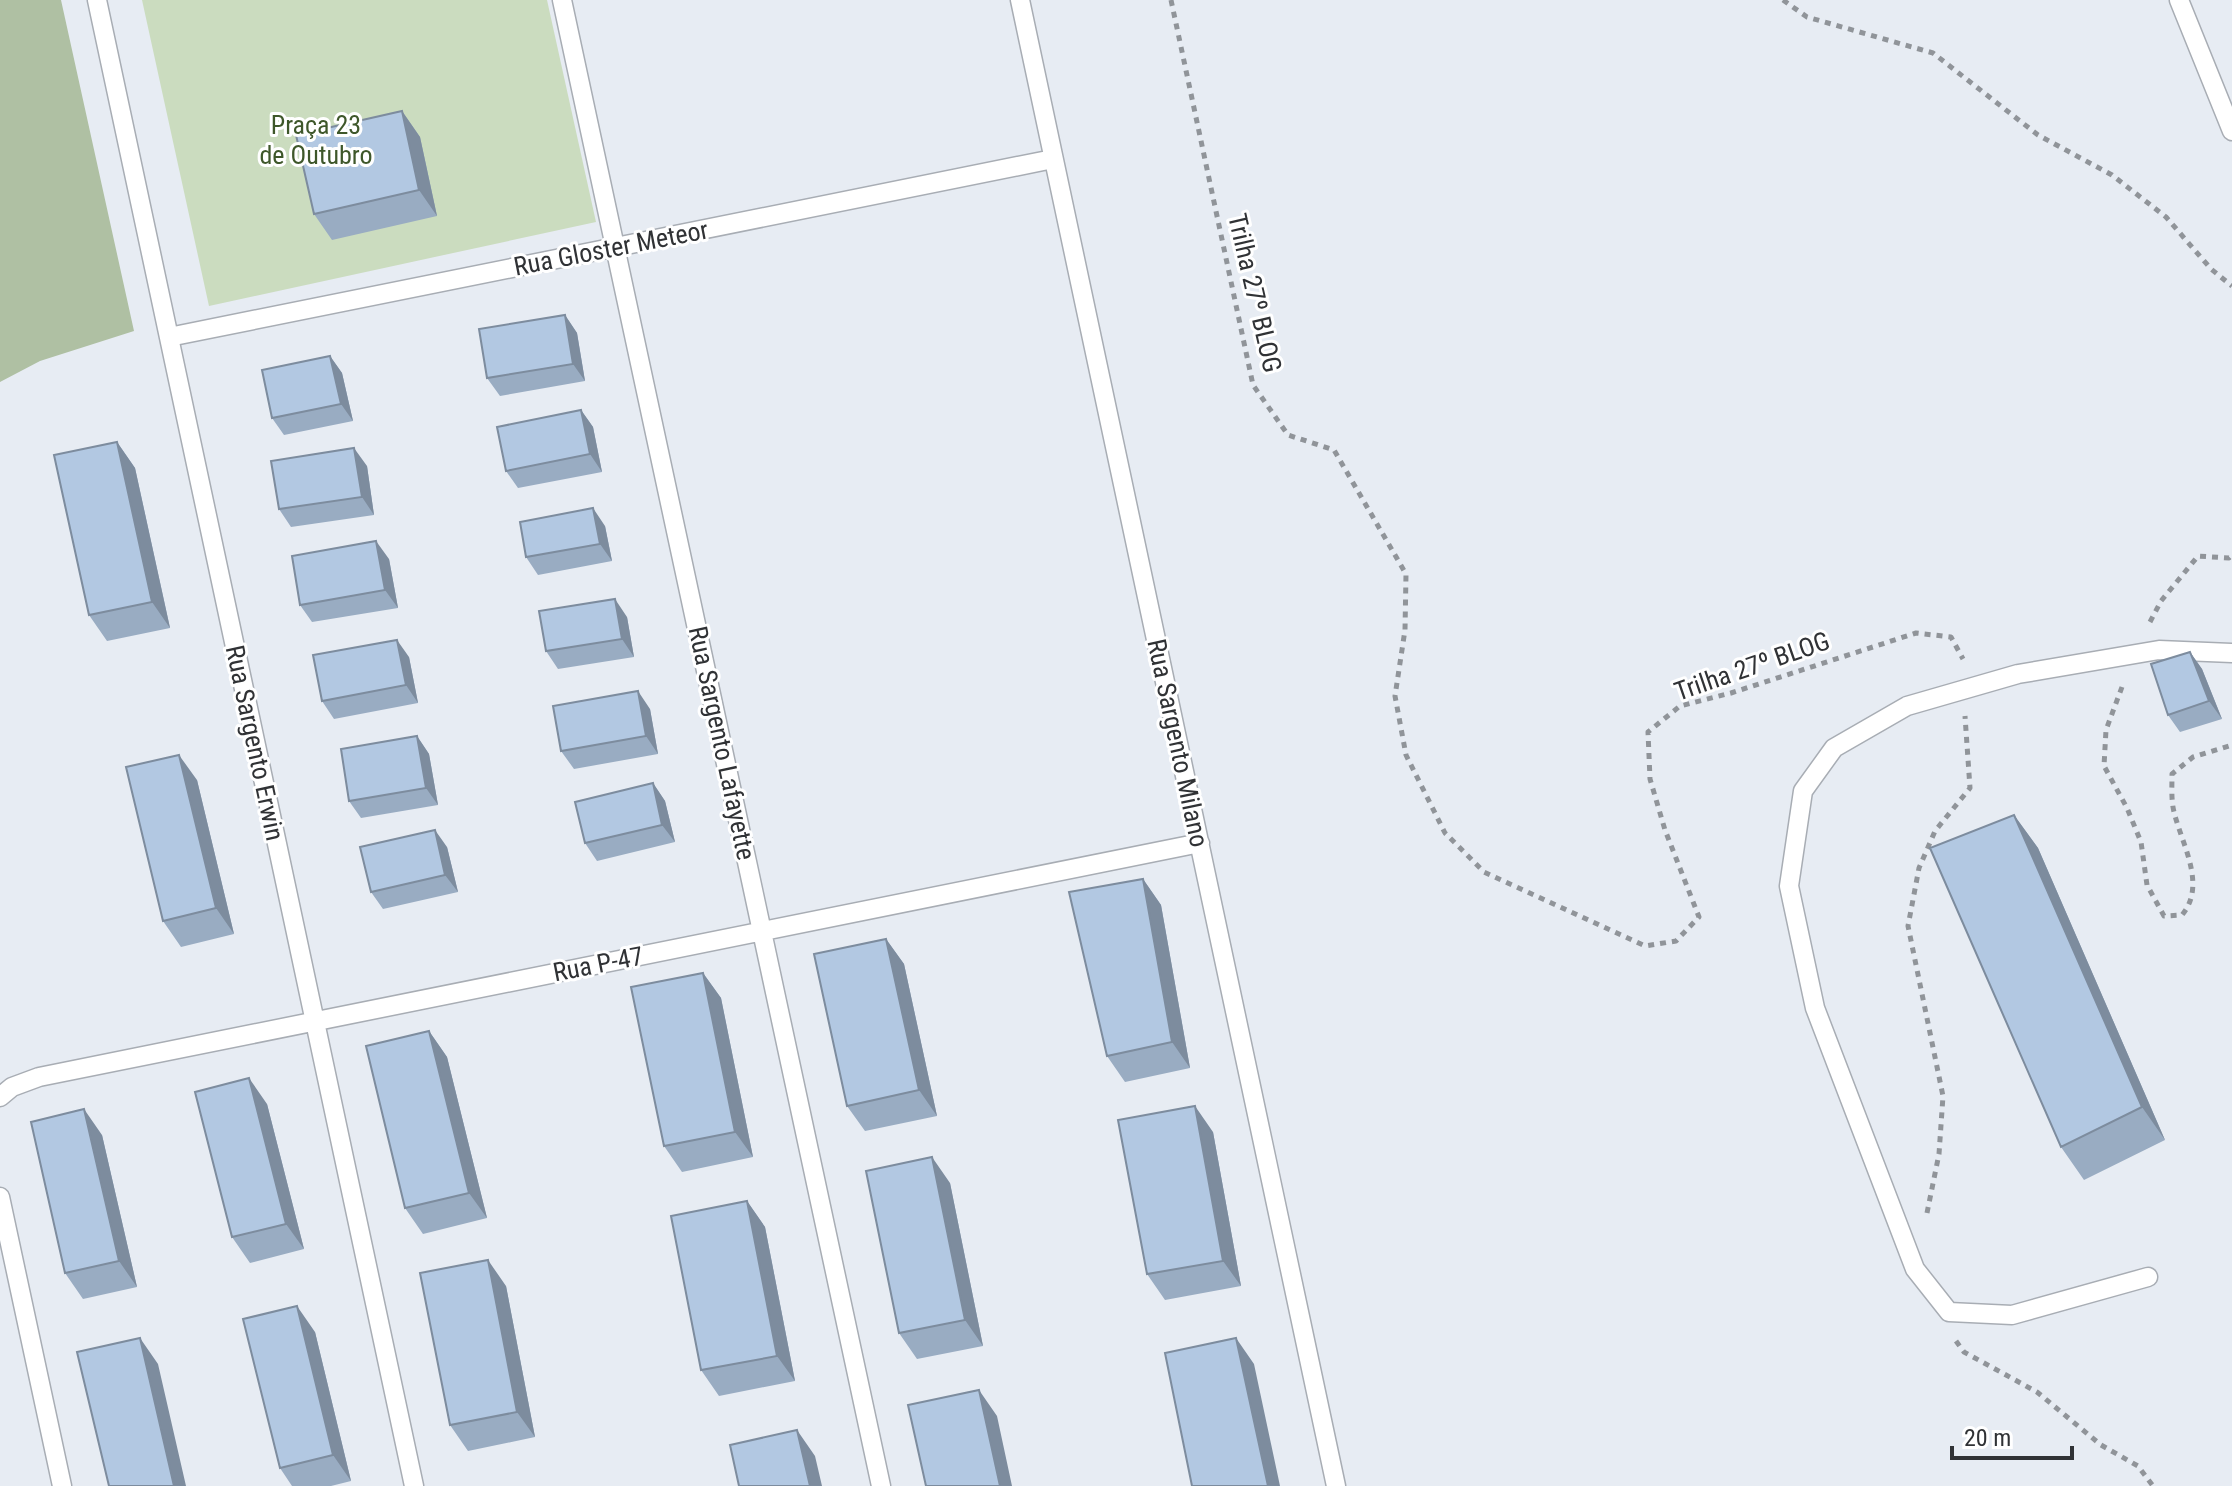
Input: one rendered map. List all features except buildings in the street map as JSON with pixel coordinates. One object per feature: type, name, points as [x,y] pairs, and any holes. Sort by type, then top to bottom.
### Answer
[{"type":"lane","name":"Rua Sargento Erwin","points":[[97,0],[414,1486]]},
{"type":"lane","name":"Rua Sargento Lafayette","points":[[562,0],[881,1486]]},
{"type":"lane","name":"Rua Sargento Milano","points":[[1020,0],[1336,1486]]},
{"type":"lane","points":[[2179,0],[2232,131]]},
{"type":"lane","name":"Rua Gloster Meteor","points":[[169,337],[1053,159]]},
{"type":"lane","points":[[2148,1277],[2012,1315],[1949,1312],[1915,1269],[1815,1008],[1789,886],[1803,791],[1834,748],[1907,706],[2018,674],[2134,654],[2159,650],[2232,653]]},
{"type":"lane","name":"Rua P-47","points":[[0,1097],[12,1087],[39,1077],[1200,843]]},
{"type":"lane","points":[[0,1197],[62,1486]]},
{"type":"path","name":"Trilha 27º BLOG","points":[[1171,0],[1253,385],[1288,435],[1334,450],[1406,574],[1405,630],[1395,696],[1406,755],[1445,833],[1484,872],[1645,946],[1676,941],[1699,917],[1665,830],[1650,779],[1648,732],[1680,706],[1731,693],[1916,633],[1951,637],[1964,662],[1970,788],[1935,831],[1919,868],[1908,926],[1943,1096],[1939,1154],[1926,1218]]},
{"type":"path","points":[[1783,0],[1807,17],[1933,53],[2038,135],[2112,175],[2166,217],[2211,269],[2232,286]]},
{"type":"path","points":[[2232,555],[2229,558],[2198,556],[2161,601],[2134,654],[2106,730],[2104,766],[2141,842],[2147,885],[2164,916],[2182,915],[2192,902],[2192,870],[2173,810],[2172,774],[2193,757],[2232,745]]},
{"type":"path","points":[[1954,1340],[1964,1352],[2037,1392],[2101,1445],[2138,1466],[2153,1486]]},
{"type":"green space","points":[[0,0],[61,0],[134,331],[40,361],[0,382]]},
{"type":"green space","name":"Praça 23 de Outubro","points":[[142,0],[547,0],[596,222],[209,306]]}]
